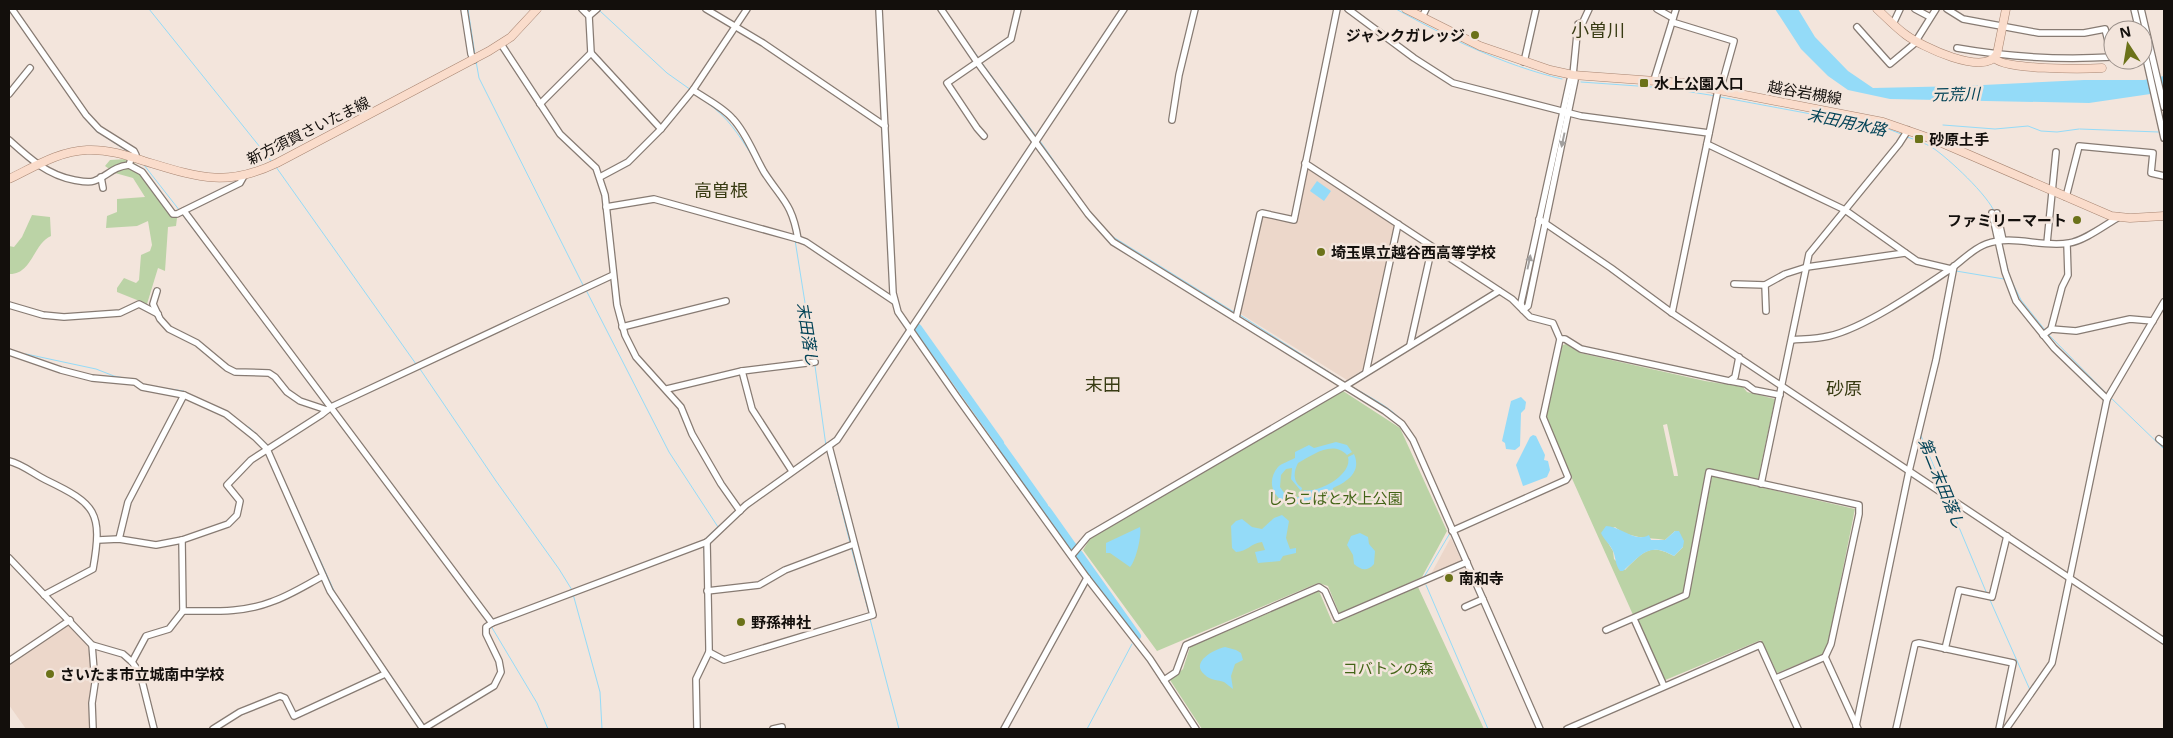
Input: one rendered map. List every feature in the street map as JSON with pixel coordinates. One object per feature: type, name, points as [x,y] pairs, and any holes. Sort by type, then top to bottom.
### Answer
[{"type":"main road","name":"新方須賀さいたま線","points":[[9,179],[62,154],[85,150],[109,152],[207,178],[224,179],[244,176],[277,162],[474,60],[502,44],[522,27],[537,9]]},
{"type":"main road","name":"越谷岩槻線","points":[[1406,9],[1480,46],[1524,62],[1573,75],[1654,80],[1718,94],[1872,119],[2119,217],[2164,216]]},
{"type":"main road","points":[[1877,9],[1916,41],[1958,59],[1983,62],[1996,56]]},
{"type":"main road","points":[[2006,9],[1996,56],[1999,63],[2013,66],[2102,68]]},
{"type":"street","points":[[12,9],[86,115],[99,129],[134,151],[136,155],[131,159],[129,165]]},
{"type":"street","points":[[464,9],[474,60]]},
{"type":"street","points":[[582,9],[590,16]]},
{"type":"street","points":[[596,9],[590,16],[591,53],[661,129]]},
{"type":"street","points":[[706,9],[735,26],[885,126]]},
{"type":"street","points":[[600,177],[628,162],[661,129],[693,90],[747,9]]},
{"type":"street","points":[[879,9],[894,301]]},
{"type":"street","points":[[941,9],[1088,214],[1113,242],[1345,386],[1402,424],[1413,440],[1540,729]]},
{"type":"street","points":[[984,136],[976,128],[947,82],[1011,39],[1018,9]]},
{"type":"street","points":[[9,352],[61,370],[92,378],[135,382],[142,387],[184,396],[226,414],[241,425],[267,449],[330,591],[423,729],[494,686],[501,672],[499,661],[486,634],[486,627],[492,623],[706,542],[740,511],[792,471],[837,440],[1124,9]]},
{"type":"street","points":[[1172,120],[1179,75],[1195,9]]},
{"type":"street","points":[[1236,318],[1260,214],[1262,212],[1294,220],[1337,9]]},
{"type":"street","points":[[1348,9],[1414,58],[1454,83],[1565,112],[1709,133]]},
{"type":"street","points":[[1422,17],[1426,9]]},
{"type":"street","points":[[1524,62],[1536,9]]},
{"type":"street","points":[[1523,310],[1528,306],[1545,223],[1570,80],[1573,75],[1578,24],[1584,22],[1589,9]]},
{"type":"street","points":[[1657,9],[1673,20],[1734,41],[1718,94],[1706,144],[1672,313]]},
{"type":"street","points":[[1654,80],[1676,9]]},
{"type":"street","points":[[1893,24],[1900,9]]},
{"type":"street","points":[[1915,9],[1930,17]]},
{"type":"street","points":[[1857,27],[1890,64],[1916,41],[1936,9]]},
{"type":"street","points":[[1947,9],[1963,19],[2038,33],[2084,33],[2105,28],[2112,57],[2070,59],[1996,56],[1959,48],[1958,59]]},
{"type":"street","points":[[502,44],[560,134],[593,164],[600,177],[606,207],[617,305],[622,326],[636,357],[681,407],[697,442],[721,484],[740,511]]},
{"type":"street","points":[[540,104],[591,53]]},
{"type":"street","points":[[9,94],[30,68]]},
{"type":"street","points":[[2151,70],[2164,138]]},
{"type":"street","points":[[2153,70],[2164,107]]},
{"type":"street","points":[[693,90],[729,114],[739,126],[765,173],[787,202],[798,239]]},
{"type":"street","points":[[1523,310],[1521,303],[1565,112]]},
{"type":"street","points":[[1760,484],[1809,254],[1906,133]]},
{"type":"street","points":[[9,140],[38,165],[65,178],[92,181],[117,167],[129,165],[142,172],[169,211],[177,214],[240,183],[244,176]]},
{"type":"street","points":[[1706,144],[1845,210],[1917,261],[1952,268]]},
{"type":"street","points":[[2066,197],[2079,146],[2153,152],[2151,173],[2164,176]]},
{"type":"street","points":[[2047,243],[2056,152]]},
{"type":"street","points":[[1305,163],[1499,290],[1512,299],[1530,317],[1553,323],[1560,340],[1543,417],[1568,477],[1566,480],[1452,531]]},
{"type":"street","points":[[101,177],[104,188]]},
{"type":"street","points":[[606,207],[654,199],[798,239],[806,242],[894,301],[910,329],[1087,578],[1164,680],[1196,729]]},
{"type":"street","points":[[184,211],[329,408],[492,623]]},
{"type":"street","points":[[1995,214],[2013,294],[2023,311],[2107,399]]},
{"type":"street","points":[[1792,340],[1829,336],[1854,328],[1952,268],[1980,246],[2001,240],[2067,244],[2119,217]]},
{"type":"street","points":[[1539,219],[1611,268],[1672,313],[2164,641]]},
{"type":"street","points":[[1366,372],[1398,224]]},
{"type":"street","points":[[2044,335],[2051,329],[2062,287],[2068,275],[2067,244]]},
{"type":"street","points":[[1410,345],[1432,246]]},
{"type":"street","points":[[1734,284],[1765,285],[1785,274],[1807,267],[1905,253]]},
{"type":"street","points":[[1857,727],[1909,471],[1936,360],[1952,268]]},
{"type":"street","points":[[98,540],[119,539],[156,545],[182,540],[218,529],[237,515],[240,501],[227,486],[251,460],[329,408],[613,275]]},
{"type":"street","points":[[1765,285],[1766,311]]},
{"type":"street","points":[[1072,555],[1088,536],[1345,386],[1499,290]]},
{"type":"street","points":[[157,291],[153,304],[160,319],[169,329],[197,343],[227,368],[236,372],[269,373],[275,377],[287,392],[300,401],[329,408]]},
{"type":"street","points":[[622,326],[726,301]]},
{"type":"street","points":[[2006,729],[2052,663],[2107,399],[2164,302]]},
{"type":"street","points":[[9,304],[43,315],[64,317],[120,313],[140,304],[159,315]]},
{"type":"street","points":[[2055,316],[2062,330]]},
{"type":"street","points":[[2051,329],[2076,331],[2130,319],[2153,321]]},
{"type":"street","points":[[1560,340],[1565,338],[1581,349],[1746,384],[1754,390],[1780,395]]},
{"type":"street","points":[[1729,381],[1735,377],[1739,357]]},
{"type":"street","points":[[667,390],[742,371],[815,362]]},
{"type":"street","points":[[742,371],[755,415],[792,471]]},
{"type":"street","points":[[119,539],[128,502],[184,396]]},
{"type":"street","points":[[709,652],[724,660],[873,615],[829,446]]},
{"type":"street","points":[[9,461],[63,488],[88,504],[97,527],[98,540],[93,569],[44,594]]},
{"type":"street","points":[[1606,630],[1686,595],[1709,472],[1859,505],[1859,514],[1831,644],[1826,658],[1857,727]]},
{"type":"street","points":[[1945,648],[1959,590],[1992,597],[2007,536]]},
{"type":"street","points":[[132,662],[146,636],[170,628],[183,611],[182,540]]},
{"type":"street","points":[[697,729],[696,679],[709,652],[706,542]]},
{"type":"street","points":[[707,591],[759,585],[786,570],[854,544]]},
{"type":"street","points":[[9,558],[92,645],[123,654],[132,662],[140,673],[154,729]]},
{"type":"street","points":[[1164,680],[1176,672],[1186,645],[1319,587],[1325,591],[1337,618],[1467,562]]},
{"type":"street","points":[[183,611],[221,611],[255,607],[272,602],[323,576]]},
{"type":"street","points":[[1004,729],[1087,578]]},
{"type":"street","points":[[1465,607],[1483,599]]},
{"type":"street","points":[[1634,618],[1664,686]]},
{"type":"street","points":[[9,661],[70,620]]},
{"type":"street","points":[[1896,729],[1915,644],[2013,662],[1999,729]]},
{"type":"street","points":[[92,645],[95,683],[92,703],[93,729]]},
{"type":"street","points":[[1568,729],[1760,645],[1798,729]]},
{"type":"street","points":[[1776,678],[1826,658]]},
{"type":"street","points":[[213,729],[240,712],[280,696],[285,698],[294,716],[385,674]]},
{"type":"street","points":[[773,729],[782,727]]},
{"type":"shaded area","name":"埼玉県立越谷西高等学校","points":[[1310,168],[1393,224],[1394,228],[1364,369],[1347,380],[1241,314],[1261,217],[1264,215],[1295,223],[1307,169]]},
{"type":"shaded area","points":[[1450,539],[1462,562],[1431,574]]},
{"type":"shaded area","name":"さいたま市立城南中学校","points":[[69,623],[88,644],[93,683],[89,703],[90,729],[26,729],[9,705],[9,665],[18,656]]},
{"type":"green space","points":[[127,159],[150,177],[177,218],[176,226],[168,227],[165,271],[158,268],[147,304],[117,292],[117,288],[124,278],[136,283],[139,280],[141,255],[150,251],[152,245],[148,221],[137,226],[106,228],[107,216],[117,212],[117,199],[145,197],[133,178],[115,173],[105,166],[110,160]]},
{"type":"green space","points":[[32,215],[50,217],[51,236],[40,245],[23,270],[9,274],[9,246],[14,247],[22,237]]},
{"type":"green space","points":[[1566,344],[1580,353],[1705,381],[1743,387],[1747,392],[1775,399],[1758,479],[1755,481],[1707,471],[1683,594],[1634,617],[1544,416],[1560,346]],"holes":[[[1667,424],[1677,470],[1678,476],[1674,476],[1663,425]],[[1615,527],[1632,536],[1665,540],[1675,531],[1683,547],[1674,556],[1658,550],[1647,551],[1625,570],[1614,559],[1613,551],[1602,533]]]},
{"type":"green space","name":"しらこばと水上公園","points":[[1343,391],[1400,428],[1447,531],[1422,577],[1342,613],[1339,613],[1328,586],[1318,583],[1157,651],[1083,550],[1090,539]]},
{"type":"green space","points":[[1712,476],[1855,509],[1826,653],[1777,673],[1761,640],[1663,681],[1637,620],[1689,596]]},
{"type":"green space","name":"コバトンの森","points":[[1418,587],[1484,729],[1202,729],[1170,680],[1183,669],[1190,647],[1319,591],[1333,624]]},
{"type":"water","name":"元荒川","points":[[1775,9],[1798,9],[1815,37],[1848,71],[1873,88],[2084,80],[2144,80],[2164,76],[2164,92],[2089,103],[1890,99],[1848,90],[1828,76],[1801,49]]},
{"type":"water","points":[[1317,181],[1331,191],[1324,201],[1310,191]]},
{"type":"water","points":[[1521,397],[1526,402],[1525,409],[1521,413],[1520,446],[1515,450],[1506,449],[1505,443],[1502,441],[1511,401]]},
{"type":"water","points":[[1536,436],[1545,455],[1544,460],[1548,461],[1550,470],[1547,477],[1523,486],[1516,465],[1530,437]]},
{"type":"water","points":[[1336,442],[1347,445],[1352,452],[1347,455],[1335,449],[1322,450],[1298,463],[1295,477],[1297,483],[1302,488],[1301,491],[1291,479],[1292,468],[1286,469],[1281,475],[1280,487],[1287,497],[1300,497],[1302,503],[1287,503],[1276,494],[1272,481],[1274,474],[1278,467],[1295,458],[1295,452],[1309,445],[1314,448]]},
{"type":"water","points":[[1354,454],[1356,466],[1352,476],[1333,488],[1332,495],[1318,502],[1312,499],[1305,502],[1302,497],[1304,490],[1317,489],[1333,482],[1345,470],[1348,464],[1348,457]]},
{"type":"water","points":[[1282,515],[1289,521],[1286,538],[1290,549],[1296,548],[1296,553],[1283,556],[1280,561],[1258,563],[1255,552],[1265,550],[1262,542],[1240,552],[1236,552],[1232,548],[1231,526],[1236,521],[1242,519],[1252,527],[1262,529],[1274,518]]},
{"type":"water","points":[[1606,526],[1633,536],[1644,537],[1649,535],[1651,540],[1665,540],[1675,531],[1679,531],[1684,541],[1683,547],[1674,556],[1658,550],[1646,552],[1623,571],[1620,571],[1613,551],[1601,533]]},
{"type":"water","points":[[1140,527],[1138,548],[1130,567],[1110,553],[1106,553],[1106,543]]},
{"type":"water","points":[[1360,533],[1368,537],[1369,544],[1375,551],[1374,564],[1366,569],[1359,568],[1354,564],[1353,555],[1347,545],[1351,536]]},
{"type":"water","points":[[1225,647],[1241,653],[1243,660],[1235,664],[1231,676],[1233,689],[1224,682],[1207,677],[1201,670],[1200,665],[1210,653]]},
{"type":"waterway","points":[[149,9],[272,162]]},
{"type":"waterway","points":[[468,9],[475,55]]},
{"type":"waterway","points":[[944,9],[978,57]]},
{"type":"waterway","name":"末田用水路","points":[[1396,9],[1476,50],[1518,66],[1562,79]]},
{"type":"waterway","points":[[9,10],[23,30]]},
{"type":"waterway","name":"末田落し","points":[[600,11],[667,73],[691,90]]},
{"type":"waterway","points":[[476,61],[479,78],[584,287]]},
{"type":"waterway","points":[[982,63],[1036,136]]},
{"type":"waterway","name":"末田用水路","points":[[1581,82],[1666,88],[1716,96]]},
{"type":"waterway","name":"末田用水路","points":[[1720,97],[1886,128],[1901,134]]},
{"type":"waterway","name":"末田落し","points":[[706,102],[727,120],[753,157]]},
{"type":"waterway","points":[[89,123],[96,131],[132,154]]},
{"type":"waterway","points":[[1943,125],[1995,129],[2028,126],[2041,131],[2057,132],[2079,129]]},
{"type":"waterway","points":[[2080,129],[2158,132]]},
{"type":"waterway","name":"末田用水路","points":[[1907,137],[1930,146],[1940,153],[1977,187],[1995,213]]},
{"type":"waterway","points":[[1040,141],[1079,197]]},
{"type":"waterway","points":[[144,165],[180,211]]},
{"type":"waterway","points":[[276,167],[416,364]]},
{"type":"waterway","points":[[182,214],[224,269]]},
{"type":"waterway","name":"末田落し","points":[[793,227],[794,236]]},
{"type":"waterway","points":[[1110,235],[1234,312]]},
{"type":"waterway","name":"末田落し","points":[[795,240],[814,359]]},
{"type":"waterway","name":"末田用水路","points":[[2002,246],[2009,274]]},
{"type":"waterway","name":"第二末田落し","points":[[1955,273],[1956,271],[2004,279]]},
{"type":"waterway","name":"末田用水路","points":[[2011,280],[2021,300],[2045,330]]},
{"type":"waterway","points":[[586,290],[669,452],[718,527],[703,541]]},
{"type":"waterway","points":[[1240,315],[1346,383]]},
{"type":"waterway","points":[[263,322],[327,407]]},
{"type":"waterway","name":"末田落し","points":[[918,328],[1000,443]]},
{"type":"waterway","name":"末田用水路","points":[[2047,333],[2108,395]]},
{"type":"waterway","points":[[26,354],[96,369],[129,379]]},
{"type":"waterway","name":"末田落し","points":[[815,366],[826,446]]},
{"type":"waterway","points":[[420,369],[572,590]]},
{"type":"waterway","points":[[138,381],[145,385]]},
{"type":"waterway","points":[[1349,385],[1386,407],[1403,421],[1424,458]]},
{"type":"waterway","points":[[149,386],[183,391],[214,406]]},
{"type":"waterway","name":"末田用水路","points":[[2110,397],[2164,449]]},
{"type":"waterway","points":[[329,410],[465,591]]},
{"type":"waterway","points":[[243,424],[268,445]]},
{"type":"waterway","name":"第二末田落し","points":[[1922,429],[1921,436],[1944,490]]},
{"type":"waterway","name":"末田落し","points":[[1002,447],[1044,506]]},
{"type":"waterway","name":"末田落し","points":[[827,450],[850,543]]},
{"type":"waterway","points":[[271,451],[335,593],[425,726]]},
{"type":"waterway","name":"第二末田落し","points":[[1948,501],[1987,594]]},
{"type":"waterway","name":"末田落し","points":[[1047,510],[1074,548]]},
{"type":"waterway","points":[[1424,577],[1450,533]]},
{"type":"waterway","points":[[704,545],[706,616]]},
{"type":"waterway","name":"末田落し","points":[[851,547],[869,613]]},
{"type":"waterway","name":"末田落し","points":[[1079,554],[1137,636]]},
{"type":"waterway","points":[[1426,585],[1488,729]]},
{"type":"waterway","points":[[573,594],[600,692],[602,729]]},
{"type":"waterway","name":"第二末田落し","points":[[1990,600],[2030,690]]},
{"type":"waterway","name":"末田落し","points":[[870,619],[899,729]]},
{"type":"waterway","points":[[700,665],[706,651],[706,622]]},
{"type":"waterway","points":[[491,626],[537,703],[548,729]]},
{"type":"waterway","name":"末田落し","points":[[1087,729],[1132,644]]},
{"type":"waterway","points":[[694,707],[694,729]]},
{"type":"waterway","name":"第二末田落し","points":[[2003,729],[2007,723]]},
{"type":"place","name":"ジャンクガレッジ","points":[[1475,35]]},
{"type":"place","name":"水上公園入口","points":[[1644,83]]},
{"type":"place","name":"砂原土手","points":[[1919,139]]},
{"type":"place","name":"ファミリーマート","points":[[2077,220]]},
{"type":"place","name":"埼玉県立越谷西高等学校","points":[[1321,252]]},
{"type":"place","name":"南和寺","points":[[1449,578]]},
{"type":"place","name":"野孫神社","points":[[741,622]]},
{"type":"place","name":"さいたま市立城南中学校","points":[[50,674]]},
{"type":"district","name":"小曽川","points":[[1598,30]]},
{"type":"district","name":"高曽根","points":[[721,190]]},
{"type":"district","name":"末田","points":[[1103,384]]},
{"type":"district","name":"砂原","points":[[1844,388]]}]
